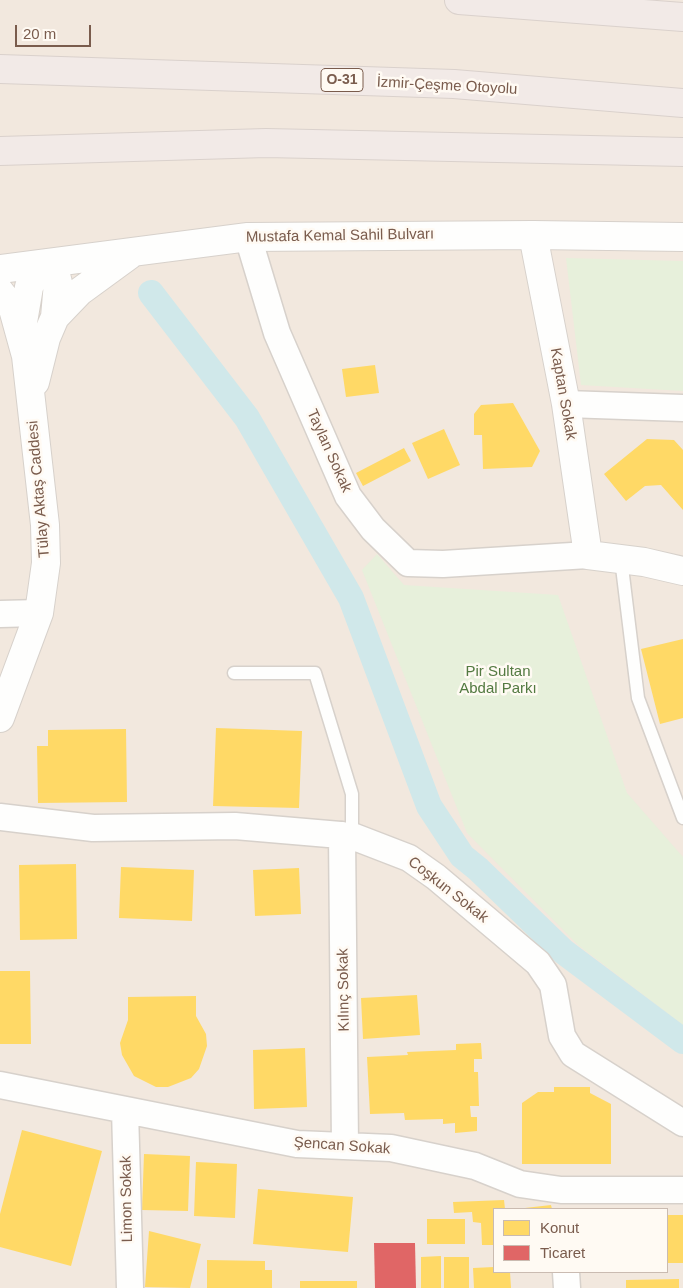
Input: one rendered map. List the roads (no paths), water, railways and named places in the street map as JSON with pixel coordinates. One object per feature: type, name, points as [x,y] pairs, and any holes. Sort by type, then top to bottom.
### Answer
[{"type":"highway","points":[[459,0],[683,17]]},
{"type":"highway","name":"İzmir-Çeşme Otoyolu","points":[[0,69],[454,84],[683,103]]},
{"type":"highway","points":[[0,151],[266,143],[683,152]]},
{"type":"street","name":"Mustafa Kemal Sahil Bulvarı","points":[[0,269],[248,236],[533,235],[683,237]]},
{"type":"street","name":"Kaptan Sokak","points":[[533,235],[566,404],[588,555]]},
{"type":"street","name":"Taylan Sokak","points":[[248,236],[277,333],[348,496],[373,529],[408,563],[443,564],[588,555]]},
{"type":"street","points":[[55,317],[79,292],[136,251]]},
{"type":"street","points":[[21,334],[29,287],[34,276],[48,263],[55,271],[58,283],[55,317],[44,345],[31,403]]},
{"type":"street","points":[[0,292],[13,309],[21,334]]},
{"type":"street","name":"Tülay Aktaş Caddesi","points":[[0,718],[39,613],[46,563],[45,525],[21,334]]},
{"type":"street","points":[[566,404],[683,408]]},
{"type":"street","points":[[588,555],[621,559],[683,571]]},
{"type":"street","points":[[0,614],[39,613]]},
{"type":"street","name":"Coşkun Sokak","points":[[0,817],[93,828],[235,826],[347,835],[409,858],[436,877],[538,963],[553,985],[562,1036],[573,1054],[683,1123]]},
{"type":"street","name":"Kılınç Sokak","points":[[345,1146],[347,835]]},
{"type":"street","name":"Şencan Sokak","points":[[0,1085],[297,1144],[391,1148],[475,1166],[562,1200],[683,1190]]},
{"type":"street","name":"Limon Sokak","points":[[125,1110],[130,1288]]},
{"type":"street","points":[[566,1273],[567,1288]]},
{"type":"lane","points":[[621,559],[638,698],[683,818]]},
{"type":"lane","points":[[234,673],[315,672],[352,794],[347,835]]},
{"type":"waterway","points":[[151,293],[247,418],[351,598],[429,806],[462,856],[564,952],[683,1041]]},
{"type":"park label","name":"Pir Sultan Abdal Parkı","points":[[498,680]]}]
